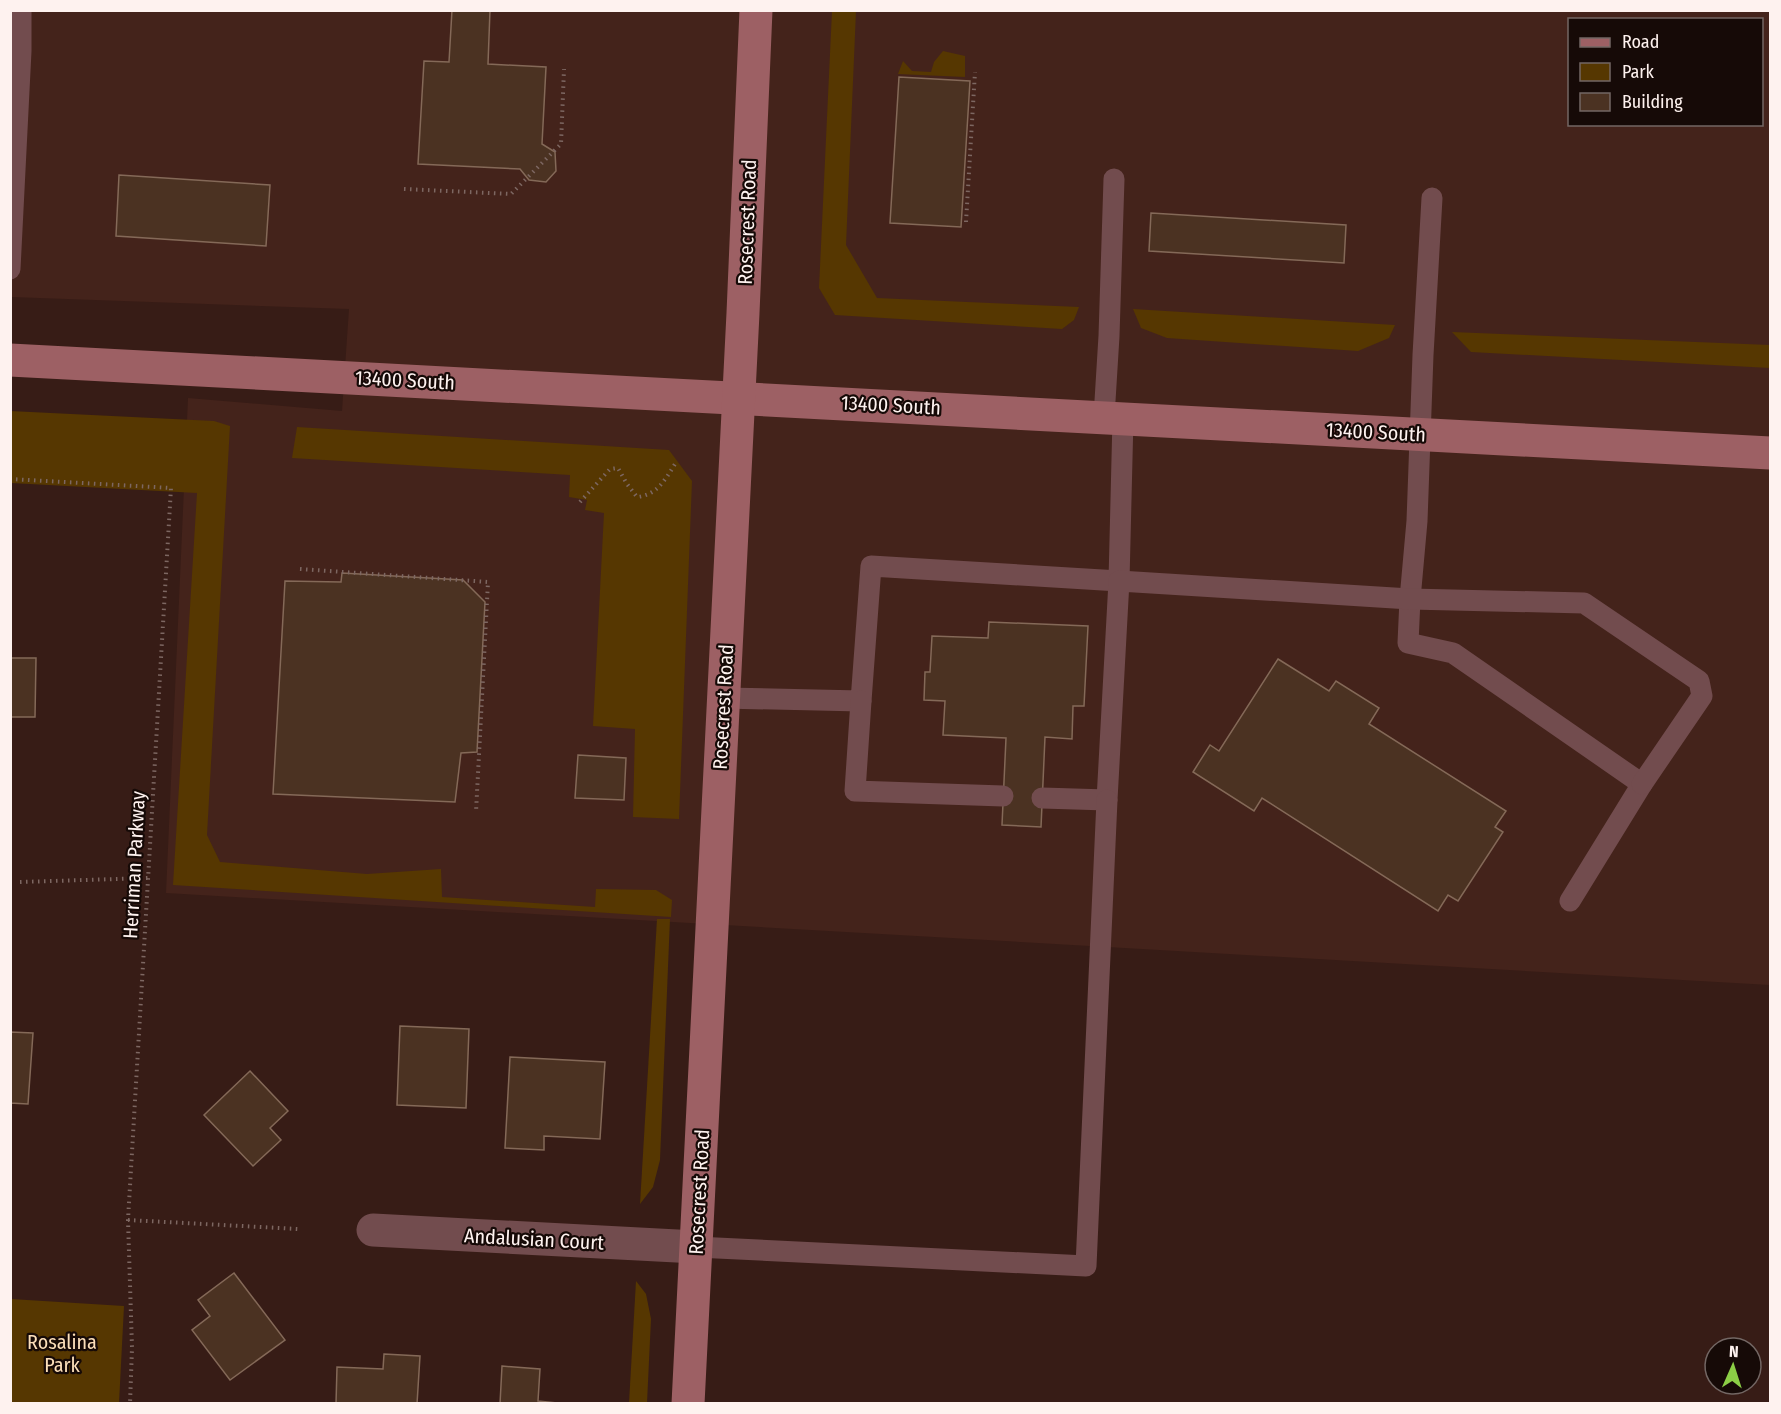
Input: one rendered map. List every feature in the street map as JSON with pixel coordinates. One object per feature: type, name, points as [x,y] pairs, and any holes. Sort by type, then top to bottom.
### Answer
[{"type":"main road","name":"Rosecrest Road","points":[[688,1404],[739,397],[756,10]]},
{"type":"main road","name":"13400 South","points":[[10,360],[1770,453]]},
{"type":"street","name":"Andalusian Court","points":[[373,1230],[696,1247]]},
{"type":"lane","points":[[10,269],[21,10]]},
{"type":"lane","points":[[696,1247],[1086,1266],[1119,581],[1114,417],[1114,179]]},
{"type":"lane","points":[[1432,198],[1417,521],[1408,642],[1453,653],[1642,784]]},
{"type":"lane","points":[[1003,796],[855,791],[871,566],[1410,599],[1584,603],[1699,681],[1702,696],[1642,784],[1570,901]]},
{"type":"lane","points":[[724,698],[861,701]]},
{"type":"lane","points":[[1042,798],[1107,800]]},
{"type":"path","points":[[404,189],[511,194],[561,144],[564,69]]},
{"type":"path","points":[[966,222],[975,72]]},
{"type":"path","points":[[580,502],[610,469],[618,468],[637,497],[648,495],[665,480],[675,464]]},
{"type":"path","name":"Herriman Parkway","points":[[10,478],[171,488],[128,1220],[132,1348],[130,1404]]},
{"type":"path","points":[[300,569],[488,582],[476,812]]},
{"type":"path","points":[[20,882],[148,878]]},
{"type":"path","points":[[128,1220],[298,1229]]},
{"type":"shaded area","points":[[11,11],[1770,11],[1770,985],[166,893],[188,398],[342,411],[349,309],[11,297]]},
{"type":"green space","points":[[832,11],[856,11],[846,245],[877,298],[1079,307],[1074,320],[1062,329],[835,315],[819,288]]},
{"type":"green space","points":[[943,51],[965,56],[965,77],[898,74],[903,61],[912,71],[931,72],[934,62]]},
{"type":"green space","points":[[1133,309],[1395,325],[1389,338],[1358,351],[1167,338],[1141,328]]},
{"type":"green space","points":[[1452,332],[1770,345],[1770,368],[1471,352]]},
{"type":"green space","points":[[10,411],[214,421],[230,426],[207,835],[220,862],[367,874],[441,869],[442,897],[595,907],[596,889],[656,890],[672,900],[671,917],[173,885],[197,493],[11,483]]},
{"type":"green space","points":[[297,427],[669,450],[692,481],[679,819],[633,817],[635,729],[593,726],[604,513],[585,510],[587,500],[569,497],[570,475],[292,458]]},
{"type":"green space","points":[[657,919],[670,919],[660,1160],[653,1187],[640,1204]]},
{"type":"green space","points":[[636,1281],[646,1294],[651,1319],[647,1403],[629,1403]]},
{"type":"green space","name":"Rosalina Park","points":[[11,1299],[124,1306],[119,1403],[11,1403]]},
{"type":"building","points":[[452,10],[490,10],[488,64],[546,67],[542,144],[555,152],[556,171],[546,182],[529,180],[520,169],[418,164],[424,61],[449,62]]},
{"type":"building","points":[[899,77],[970,81],[961,227],[890,223]]},
{"type":"building","points":[[119,175],[270,185],[266,246],[116,236]]},
{"type":"building","points":[[1151,213],[1346,225],[1344,263],[1149,251]]},
{"type":"building","points":[[342,573],[463,580],[485,602],[477,752],[461,753],[455,802],[273,794],[285,581],[341,582]]},
{"type":"building","points":[[989,622],[1088,626],[1084,706],[1073,706],[1072,739],[1045,737],[1041,827],[1002,825],[1006,738],[943,735],[945,701],[924,700],[925,672],[930,672],[932,636],[988,638]]},
{"type":"building","points":[[10,658],[36,658],[35,717],[10,717]]},
{"type":"building","points":[[1278,659],[1329,691],[1336,681],[1379,708],[1369,724],[1506,811],[1495,827],[1503,832],[1458,901],[1448,895],[1438,911],[1262,798],[1254,811],[1193,772],[1210,745],[1219,751]]},
{"type":"building","points":[[578,755],[626,758],[624,800],[575,798]]},
{"type":"building","points":[[400,1026],[469,1029],[466,1108],[397,1105]]},
{"type":"building","points":[[10,1032],[33,1033],[28,1104],[10,1103]]},
{"type":"building","points":[[510,1057],[605,1062],[600,1139],[544,1136],[544,1150],[505,1148]]},
{"type":"building","points":[[250,1071],[288,1111],[270,1128],[281,1140],[253,1166],[204,1115]]},
{"type":"building","points":[[234,1273],[285,1340],[230,1380],[192,1330],[210,1316],[198,1300]]},
{"type":"building","points":[[384,1354],[420,1356],[417,1404],[336,1404],[337,1367],[383,1369]]},
{"type":"building","points":[[502,1366],[540,1369],[538,1401],[567,1404],[500,1404]]}]
